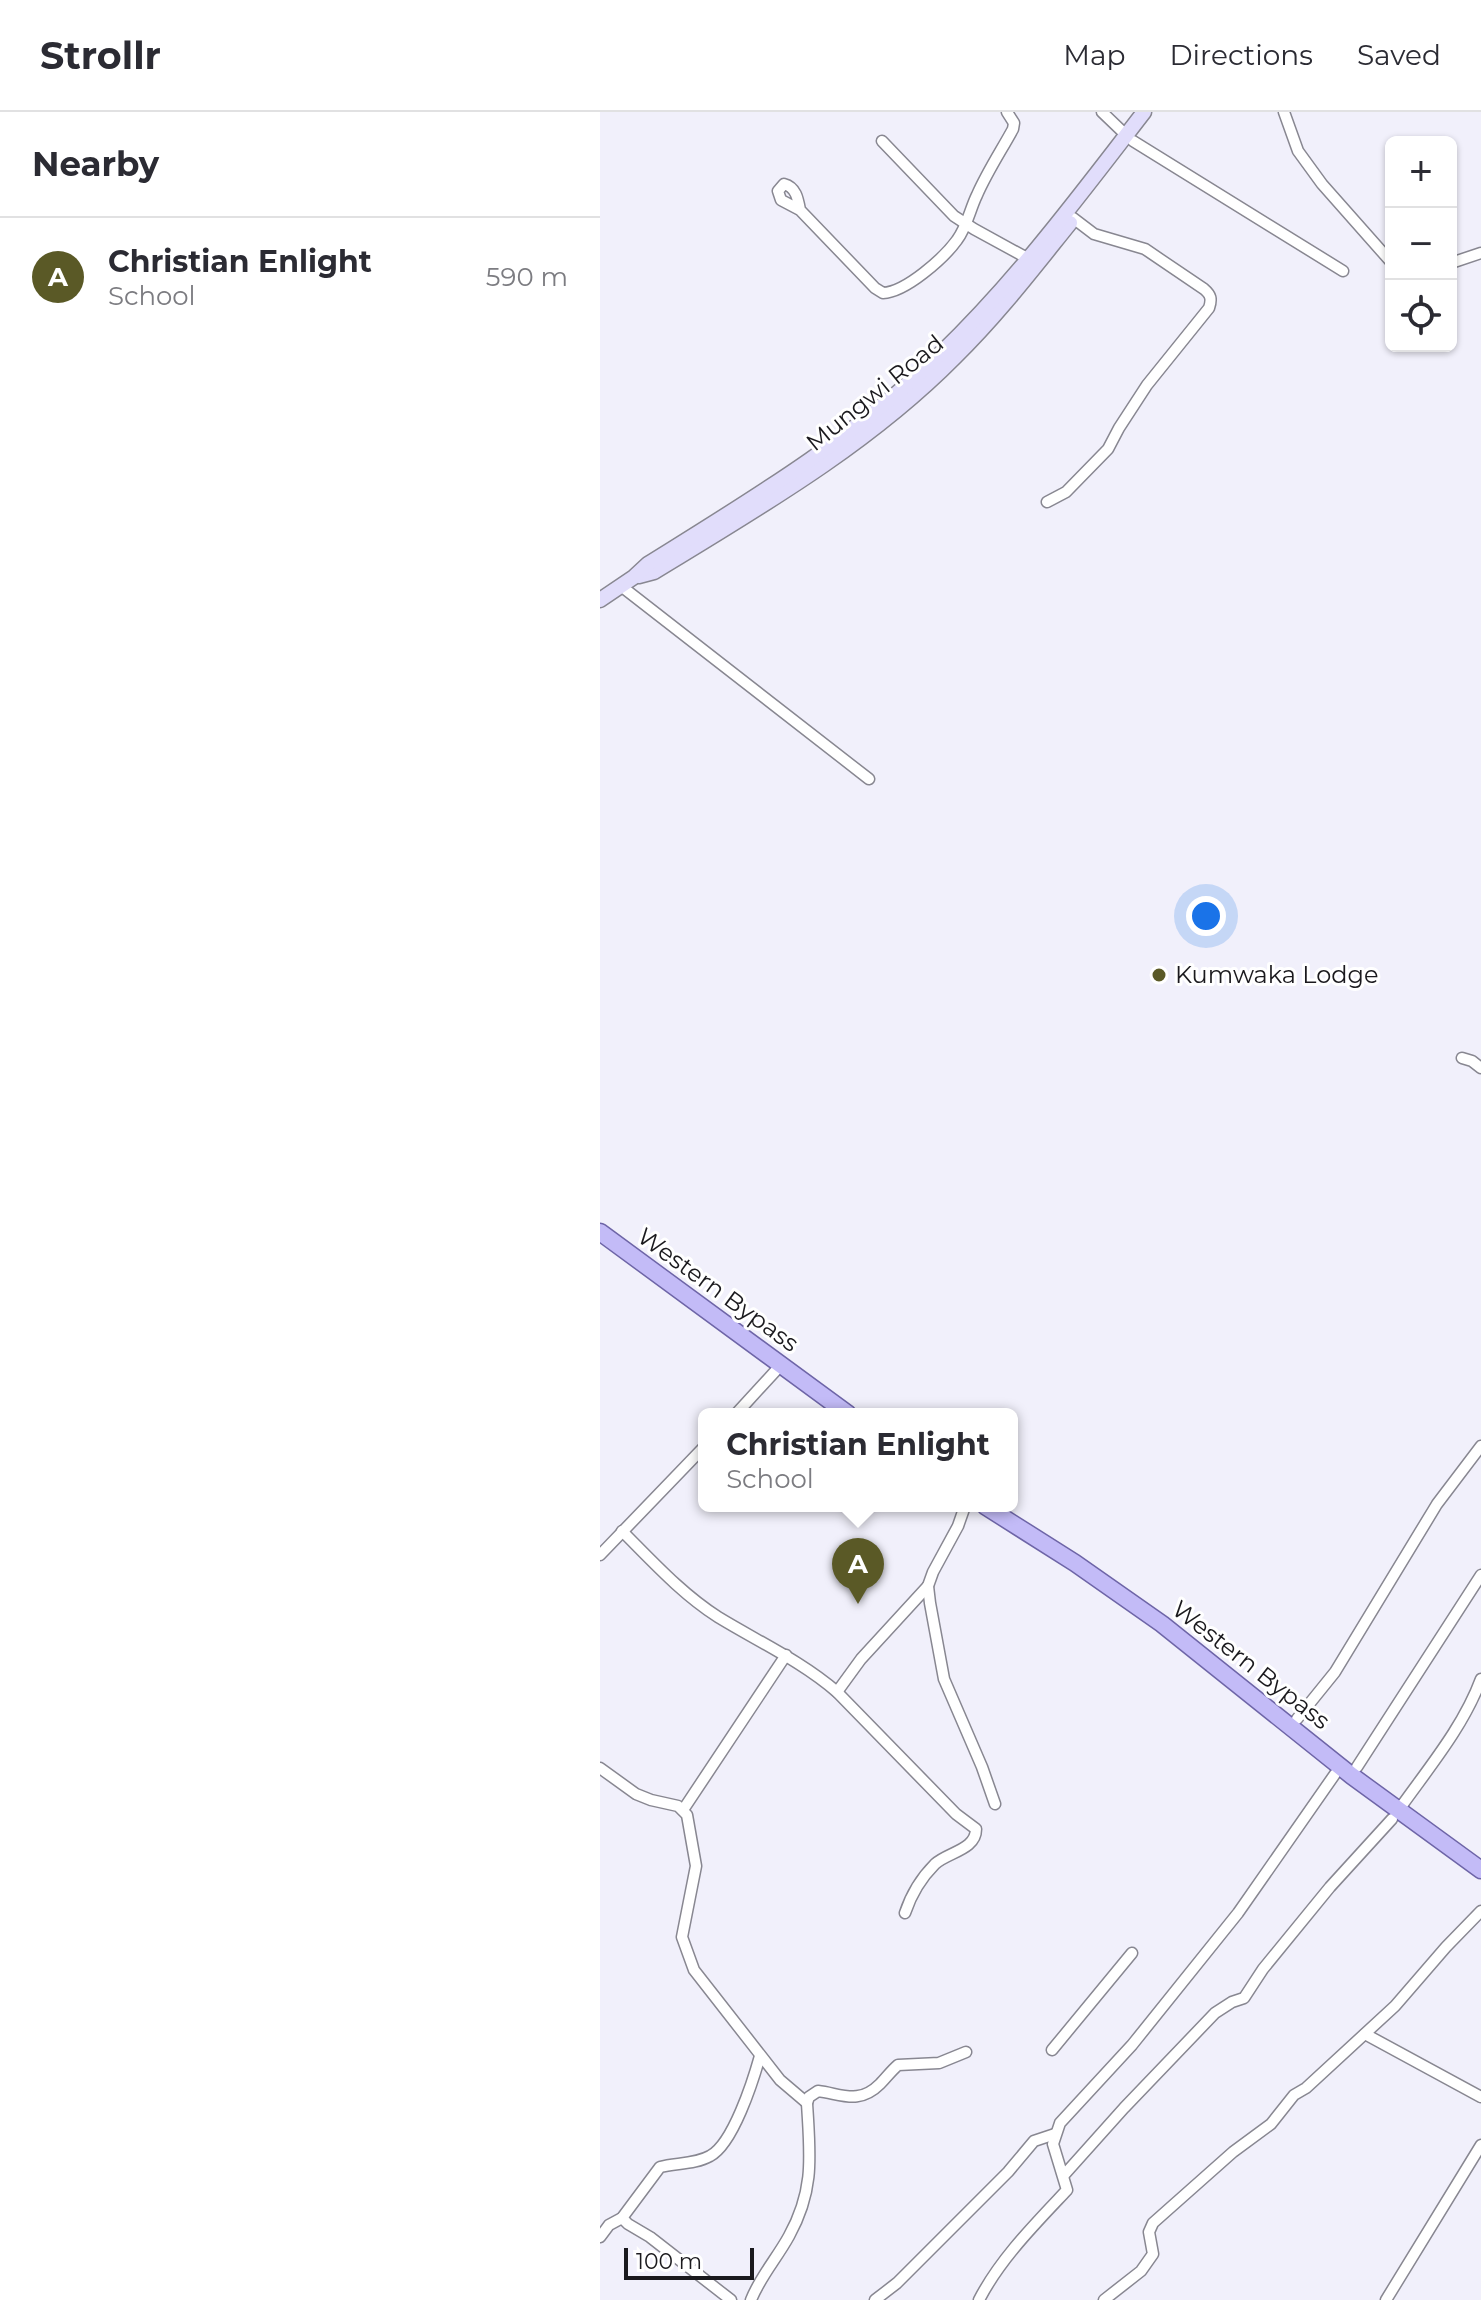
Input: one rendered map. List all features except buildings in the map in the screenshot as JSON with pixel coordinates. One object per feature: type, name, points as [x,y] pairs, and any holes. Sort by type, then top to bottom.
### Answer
[{"type":"main road","name":"Mungwi Road","points":[[634,577],[654,572],[786,492],[903,404],[954,359],[1073,218],[1130,138],[1144,112]]},
{"type":"main road","name":"Mungwi Road","points":[[600,600],[648,564],[777,483],[940,355],[1155,112]]},
{"type":"main road","name":"Western Bypass","points":[[600,1232],[840,1408]]},
{"type":"main road","name":"Western Bypass","points":[[994,1512],[1162,1624],[1352,1776],[1481,1870]]},
{"type":"street","points":[[800,210],[875,288],[883,293],[897,290],[920,276],[956,242],[978,193],[1013,129],[1014,123],[1007,112]]},
{"type":"street","points":[[1102,112],[1130,138],[1343,271]]},
{"type":"street","points":[[1284,112],[1298,151],[1322,184],[1385,255]]},
{"type":"street","points":[[882,141],[954,216],[1027,258]]},
{"type":"street","points":[[1047,502],[1066,492],[1104,455],[1147,385],[1209,308],[1211,301],[1204,289],[1145,249],[1094,234],[1073,218]]},
{"type":"street","points":[[1457,261],[1481,253]]},
{"type":"street","points":[[621,586],[869,779]]},
{"type":"street","points":[[1462,1058],[1481,1068]]},
{"type":"street","points":[[742,1408],[780,1366]]},
{"type":"street","points":[[1297,1719],[1335,1672],[1437,1504],[1481,1446]]},
{"type":"street","points":[[600,1555],[698,1453]]},
{"type":"street","points":[[837,1692],[861,1659],[928,1586],[964,1512]]},
{"type":"street","points":[[622,1531],[687,1595],[817,1675],[956,1814],[976,1829],[974,1840],[969,1845],[948,1854],[929,1870],[905,1913]]},
{"type":"street","points":[[1357,1767],[1481,1575]]},
{"type":"street","points":[[928,1586],[944,1679],[995,1804]]},
{"type":"street","points":[[683,1810],[786,1655]]},
{"type":"street","points":[[1403,1804],[1441,1751],[1475,1696],[1481,1679]]},
{"type":"street","points":[[600,1768],[636,1794],[678,1806],[687,1815],[696,1866],[683,1925],[684,1945],[694,1970],[780,2080],[807,2103]]},
{"type":"street","points":[[979,2300],[1005,2259],[1067,2190],[1053,2144],[1060,2123],[1132,2045],[1238,1913],[1335,1774]]},
{"type":"street","points":[[1064,2175],[1215,2013],[1244,1998],[1263,1969],[1330,1887],[1392,1819]]},
{"type":"street","points":[[1104,2300],[1141,2271],[1153,2254],[1149,2232],[1153,2223],[1233,2152],[1271,2124],[1294,2095],[1306,2088],[1395,2006],[1481,1911]]},
{"type":"street","points":[[1052,2050],[1132,1953]]},
{"type":"street","points":[[1365,2034],[1481,2097]]},
{"type":"street","points":[[751,2300],[790,2234],[808,2188],[811,2163],[809,2097],[818,2091],[859,2097],[880,2084],[898,2065],[939,2063],[966,2052]]},
{"type":"street","points":[[600,2237],[609,2225],[622,2218],[660,2167],[711,2156],[723,2143],[747,2098],[760,2056]]},
{"type":"street","points":[[875,2300],[897,2283],[1008,2172],[1034,2141],[1055,2134]]},
{"type":"street","points":[[1386,2300],[1481,2145]]},
{"type":"street","points":[[622,2218],[731,2300]]},
{"type":"place","name":"Kumwaka Lodge","points":[[1159,975]]},
{"type":"place","name":"Christian Enlight","points":[[858,1604]]}]
